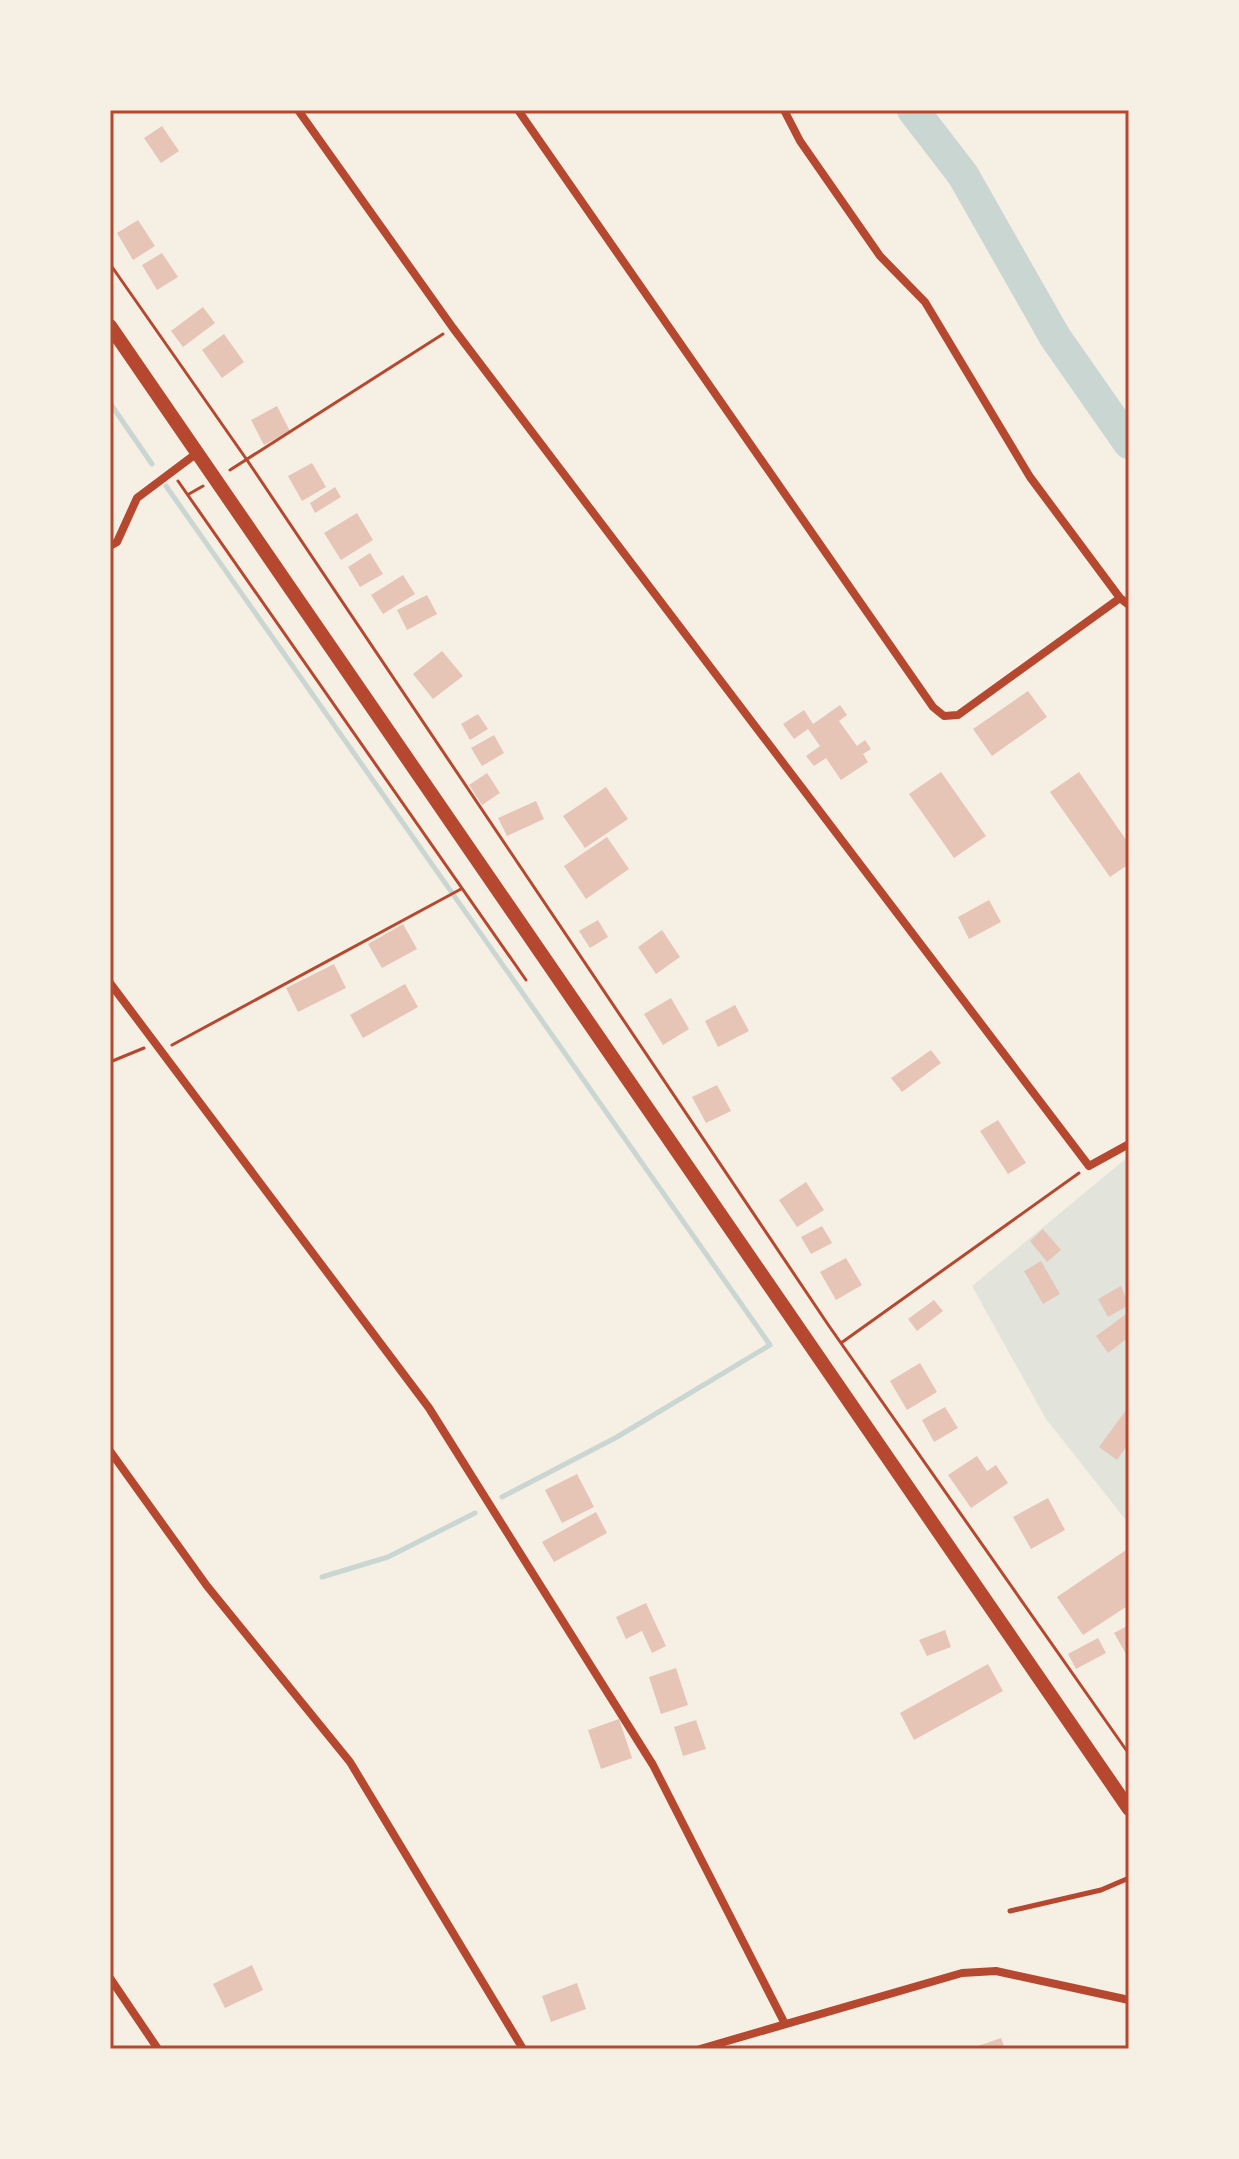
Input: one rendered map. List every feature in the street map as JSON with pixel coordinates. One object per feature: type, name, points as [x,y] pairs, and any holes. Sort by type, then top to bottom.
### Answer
[{"type":"main road","points":[[110,326],[1129,1809]]},
{"type":"street","points":[[298,110],[453,328],[1089,1166],[1129,1144]]},
{"type":"street","points":[[518,110],[933,707],[944,716],[958,715],[1120,598]]},
{"type":"street","points":[[784,110],[800,141],[880,256],[925,302],[1030,477],[1120,598],[1129,605]]},
{"type":"street","points":[[110,546],[117,542],[137,498],[197,453]]},
{"type":"street","points":[[110,983],[429,1408],[653,1765],[784,2022]]},
{"type":"street","points":[[110,1451],[207,1586],[350,1762],[523,2049]]},
{"type":"street","points":[[700,2049],[784,2022],[962,1973],[996,1971],[1129,2000]]},
{"type":"street","points":[[110,1978],[158,2049]]},
{"type":"lane","points":[[1010,1911],[1101,1890],[1129,1878]]},
{"type":"path","points":[[110,264],[247,460],[841,1343],[1129,1754]]},
{"type":"path","points":[[214,479],[453,328]]},
{"type":"path","points":[[172,471],[526,980]]},
{"type":"path","points":[[110,1062],[158,1047],[461,889]]},
{"type":"path","points":[[841,1343],[1089,1166]]},
{"type":"shaded area","points":[[1129,1156],[1129,1524],[1046,1419],[972,1286]]},
{"type":"building","points":[[162,126],[179,151],[161,163],[144,138]]},
{"type":"building","points":[[138,220],[155,246],[133,260],[117,233]]},
{"type":"building","points":[[162,253],[178,277],[157,290],[142,265]]},
{"type":"building","points":[[203,307],[215,323],[183,347],[171,331]]},
{"type":"building","points":[[224,334],[244,362],[222,378],[202,350]]},
{"type":"building","points":[[277,406],[290,431],[264,445],[251,420]]},
{"type":"building","points":[[312,463],[326,487],[302,501],[288,476]]},
{"type":"building","points":[[335,487],[341,497],[315,513],[310,503]]},
{"type":"building","points":[[357,513],[373,540],[341,560],[324,533]]},
{"type":"building","points":[[370,553],[383,574],[360,587],[348,567]]},
{"type":"building","points":[[403,575],[415,594],[383,614],[371,595]]},
{"type":"building","points":[[427,595],[437,614],[407,630],[397,610]]},
{"type":"building","points":[[442,651],[463,676],[433,699],[413,674]]},
{"type":"building","points":[[1028,691],[1047,717],[992,756],[973,729]]},
{"type":"building","points":[[840,705],[847,715],[839,721],[857,746],[865,740],[871,749],[863,754],[868,762],[841,780],[826,758],[814,766],[806,756],[820,746],[808,729],[794,739],[783,724],[804,710],[813,724]]},
{"type":"building","points":[[478,714],[488,729],[470,740],[461,724]]},
{"type":"building","points":[[494,735],[504,753],[482,766],[471,748]]},
{"type":"building","points":[[941,772],[986,836],[954,858],[909,794]]},
{"type":"building","points":[[1079,772],[1129,844],[1129,864],[1110,877],[1050,792]]},
{"type":"building","points":[[487,773],[500,793],[482,805],[469,785]]},
{"type":"building","points":[[606,787],[628,819],[585,848],[563,816]]},
{"type":"building","points":[[536,801],[544,819],[507,836],[498,818]]},
{"type":"building","points":[[607,837],[629,869],[586,899],[564,866]]},
{"type":"building","points":[[989,900],[1001,922],[969,939],[958,917]]},
{"type":"building","points":[[598,920],[608,937],[590,948],[579,931]]},
{"type":"building","points":[[403,924],[417,949],[382,968],[368,944]]},
{"type":"building","points":[[662,930],[680,957],[656,974],[638,947]]},
{"type":"building","points":[[334,964],[346,988],[298,1012],[286,988]]},
{"type":"building","points":[[405,984],[418,1007],[363,1038],[350,1015]]},
{"type":"building","points":[[671,998],[689,1029],[663,1045],[644,1014]]},
{"type":"building","points":[[735,1005],[749,1031],[718,1047],[705,1021]]},
{"type":"building","points":[[931,1050],[941,1063],[902,1092],[891,1078]]},
{"type":"building","points":[[717,1085],[731,1111],[706,1123],[692,1097]]},
{"type":"building","points":[[998,1120],[1026,1163],[1008,1174],[980,1131]]},
{"type":"building","points":[[806,1182],[824,1210],[797,1227],[779,1200]]},
{"type":"building","points":[[822,1226],[832,1243],[811,1254],[801,1237]]},
{"type":"building","points":[[1043,1229],[1061,1250],[1047,1262],[1030,1241]]},
{"type":"building","points":[[846,1258],[862,1285],[836,1300],[820,1272]]},
{"type":"building","points":[[1041,1261],[1060,1294],[1043,1304],[1024,1271]]},
{"type":"building","points":[[1121,1286],[1129,1305],[1108,1317],[1098,1299]]},
{"type":"building","points":[[934,1300],[943,1311],[917,1331],[908,1319]]},
{"type":"building","points":[[1129,1312],[1129,1337],[1108,1353],[1096,1336]]},
{"type":"building","points":[[920,1363],[937,1392],[907,1410],[890,1381]]},
{"type":"building","points":[[1129,1406],[1129,1443],[1117,1460],[1099,1447]]},
{"type":"building","points":[[945,1407],[958,1428],[934,1442],[922,1420]]},
{"type":"building","points":[[977,1456],[987,1471],[996,1465],[1008,1483],[971,1508],[948,1475]]},
{"type":"building","points":[[577,1474],[594,1507],[562,1523],[545,1490]]},
{"type":"building","points":[[1048,1498],[1065,1530],[1031,1549],[1013,1517]]},
{"type":"building","points":[[596,1512],[607,1533],[554,1562],[542,1542]]},
{"type":"building","points":[[1129,1548],[1129,1605],[1083,1635],[1057,1597]]},
{"type":"building","points":[[646,1603],[666,1646],[652,1653],[642,1631],[626,1639],[616,1617]]},
{"type":"building","points":[[1129,1625],[1129,1659],[1114,1633]]},
{"type":"building","points":[[945,1630],[951,1647],[927,1656],[919,1640]]},
{"type":"building","points":[[1098,1638],[1106,1653],[1076,1669],[1068,1654]]},
{"type":"building","points":[[988,1664],[1003,1691],[914,1740],[900,1713]]},
{"type":"building","points":[[676,1668],[688,1705],[661,1714],[649,1677]]},
{"type":"building","points":[[619,1719],[632,1758],[601,1769],[588,1730]]},
{"type":"building","points":[[696,1720],[706,1749],[683,1756],[674,1727]]},
{"type":"building","points":[[252,1965],[263,1990],[225,2008],[213,1984]]},
{"type":"building","points":[[577,1983],[586,2009],[551,2022],[542,1996]]},
{"type":"building","points":[[1001,2038],[1005,2049],[979,2049],[978,2046]]},
{"type":"waterway","points":[[913,110],[963,175],[1055,337],[1129,443]]},
{"type":"waterway","points":[[110,403],[152,464]]},
{"type":"waterway","points":[[166,486],[770,1345],[617,1437],[502,1497]]},
{"type":"waterway","points":[[322,1577],[388,1557],[475,1513]]}]
